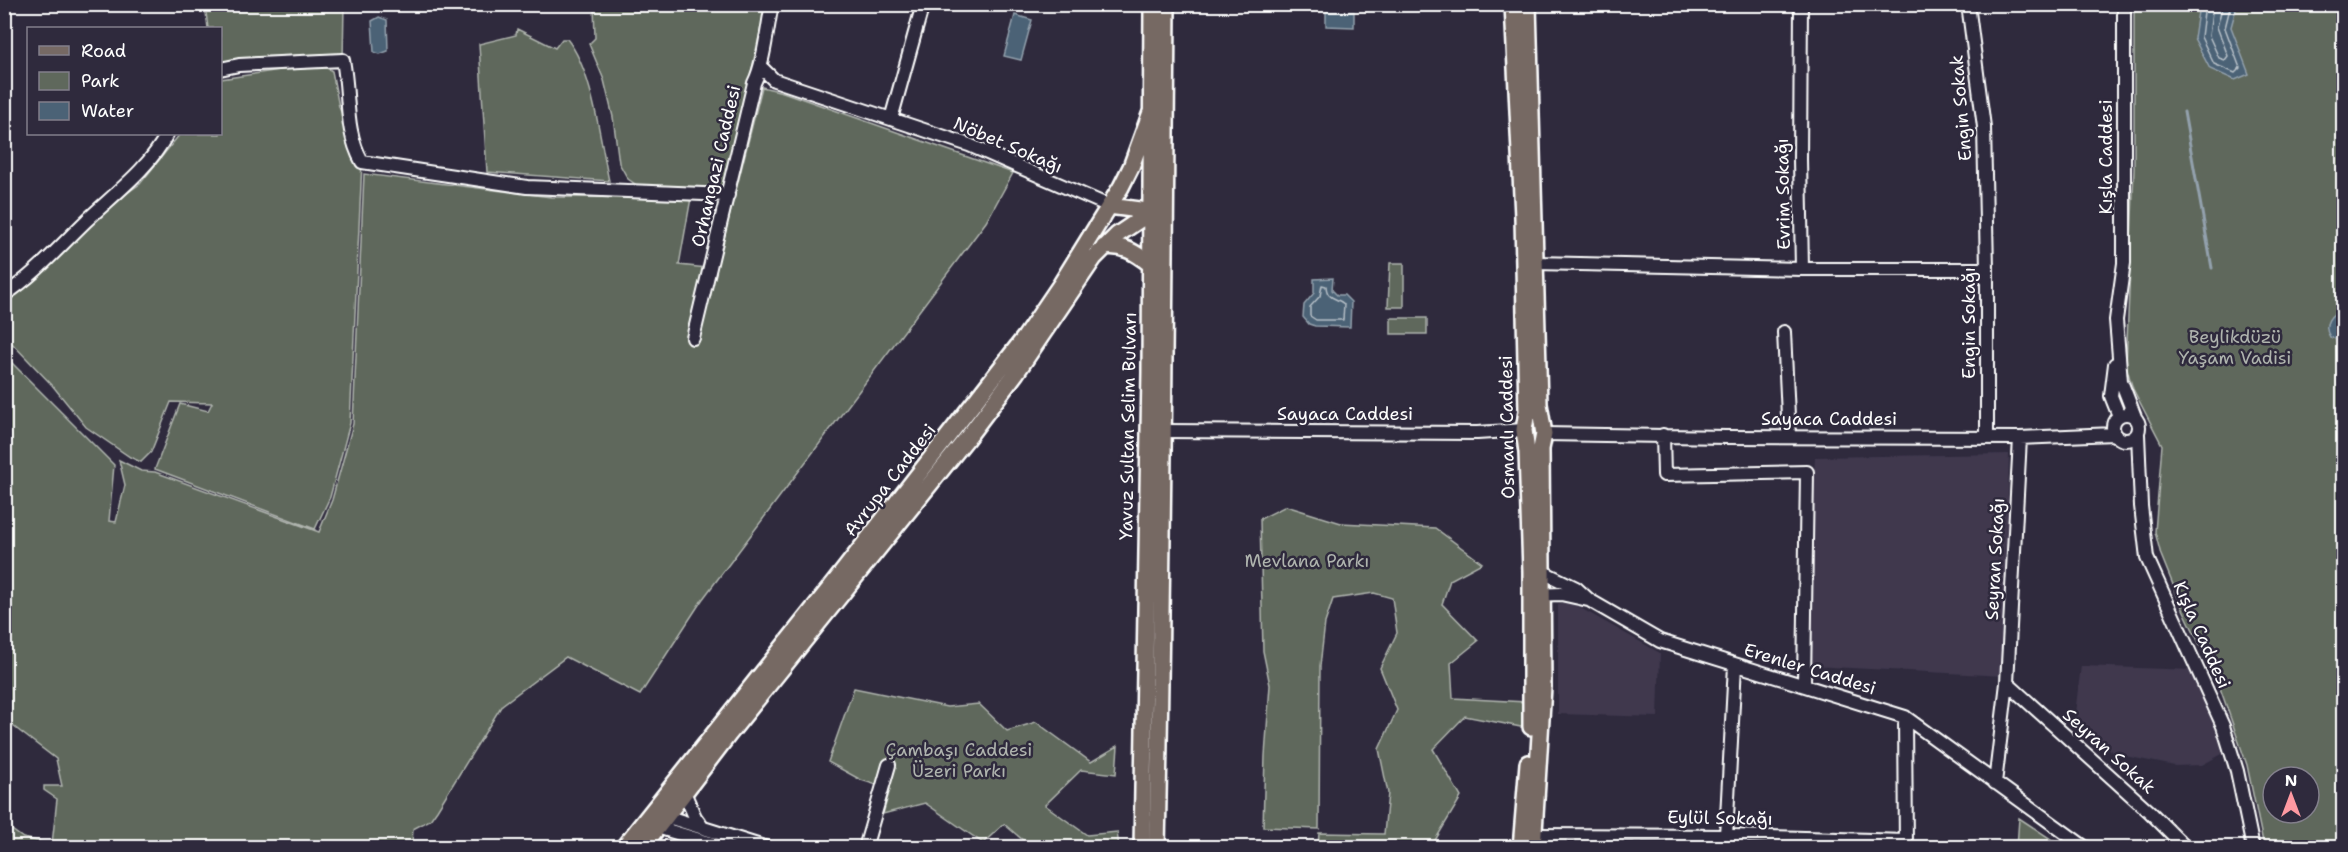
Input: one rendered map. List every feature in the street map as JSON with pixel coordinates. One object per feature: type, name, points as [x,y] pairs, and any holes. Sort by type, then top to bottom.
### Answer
[{"type":"main road","name":"Yavuz Sultan Selim Bulvarı","points":[[1152,4],[1151,112],[1157,212],[1164,437],[1157,848]]},
{"type":"main road","name":"Yavuz Sultan Selim Bulvarı","points":[[1142,848],[1150,264],[1157,212],[1167,4]]},
{"type":"main road","name":"Osmanlı Caddesi","points":[[1513,4],[1523,217],[1527,411],[1525,431],[1537,572]]},
{"type":"main road","name":"Osmanlı Caddesi","points":[[1521,848],[1531,724],[1543,433],[1539,404],[1528,4]]},
{"type":"main road","name":"Avrupa Caddesi","points":[[623,848],[987,389],[1061,284],[1109,206],[1131,166],[1151,112]]},
{"type":"main road","points":[[1109,206],[1157,212]]},
{"type":"main road","name":"Avrupa Caddesi","points":[[642,848],[783,665],[967,438],[1016,373],[1094,258],[1126,228],[1157,212]]},
{"type":"main road","points":[[1104,247],[1112,246],[1129,250],[1150,264]]},
{"type":"main road","points":[[1525,431],[1536,422],[1543,433]]},
{"type":"main road","points":[[1147,437],[1150,444],[1164,437]]},
{"type":"main road","name":"Osmanlı Caddesi","points":[[1533,842],[1543,687],[1537,595]]},
{"type":"main road","points":[[648,814],[650,820],[661,822]]},
{"type":"street","name":"Orhangazi Caddesi","points":[[693,338],[754,83],[762,68],[761,58],[772,4]]},
{"type":"street","points":[[891,119],[923,4]]},
{"type":"street","name":"Evrim Sokağı","points":[[1801,4],[1802,269],[1987,269]]},
{"type":"street","name":"Engin Sokak","points":[[1968,4],[1984,127],[1986,208]]},
{"type":"street","name":"Kışla Caddesi","points":[[2118,345],[2116,320],[2124,263],[2124,4]]},
{"type":"street","points":[[222,69],[238,65],[343,60],[350,132],[362,162],[526,187],[728,195]]},
{"type":"street","name":"Nöbet Sokağı","points":[[762,68],[774,80],[969,145],[1109,206]]},
{"type":"street","points":[[4,295],[29,279],[138,172],[158,150],[166,135]]},
{"type":"street","name":"Engin Sokağı","points":[[1986,208],[1987,437]]},
{"type":"street","points":[[1536,263],[1802,269]]},
{"type":"street","points":[[1784,332],[1789,436]]},
{"type":"street","points":[[2118,345],[2111,396],[2119,416]]},
{"type":"street","points":[[2118,345],[2123,390],[2139,425],[2138,434],[2126,440],[2114,434],[2113,425],[2119,416],[2127,414],[2135,417]]},
{"type":"street","name":"Sayaca Caddesi","points":[[1164,437],[1525,431]]},
{"type":"street","name":"Sayaca Caddesi","points":[[1543,433],[2020,438],[2114,434]]},
{"type":"street","name":"Kışla Caddesi","points":[[2138,434],[2141,506],[2147,558],[2223,726],[2237,771],[2253,848]]},
{"type":"street","points":[[1663,435],[1664,475],[1808,472],[1804,684]]},
{"type":"street","name":"Seyran Sokağı","points":[[1995,783],[2007,683],[2020,438]]},
{"type":"street","points":[[1537,572],[1576,588],[1589,600]]},
{"type":"street","points":[[1537,595],[1561,594],[1589,600]]},
{"type":"street","name":"Erenler Caddesi","points":[[1589,600],[1660,641],[1905,717],[2086,848]]},
{"type":"street","points":[[1726,836],[1735,665]]},
{"type":"street","name":"Seyran Sokak","points":[[2007,683],[2150,812],[2186,848]]},
{"type":"street","points":[[1905,717],[1906,844]]},
{"type":"street","points":[[865,848],[889,765]]},
{"type":"street","points":[[684,792],[695,817],[703,828]]},
{"type":"street","points":[[661,822],[703,828],[767,848]]},
{"type":"street","points":[[661,822],[726,848]]},
{"type":"street","name":"Eylül Sokağı","points":[[1533,842],[1726,836],[1906,844]]},
{"type":"shaded area","points":[[2009,454],[2005,676],[1812,666],[1811,540],[1815,457]]},
{"type":"shaded area","points":[[1568,601],[1660,653],[1658,717],[1558,714],[1558,604]]},
{"type":"shaded area","points":[[2081,666],[2193,670],[2224,753],[2202,765],[2175,766],[2115,754],[2074,721]]},
{"type":"shaded area","points":[[1546,840],[1647,846],[1647,848],[1545,848]]},
{"type":"green space","points":[[205,5],[344,5],[343,60],[222,69],[222,27],[208,27]]},
{"type":"green space","points":[[594,5],[766,5],[727,182],[720,190],[641,188],[628,179],[619,163],[613,117],[604,80],[589,44],[595,38]]},
{"type":"green space","name":"Beylikdüzü Yaşam Vadisi","points":[[2134,5],[2343,5],[2343,847],[2264,847],[2247,765],[2219,685],[2182,607],[2161,555],[2155,532],[2162,445],[2133,389],[2126,366],[2134,169]]},
{"type":"green space","points":[[517,29],[555,48],[562,39],[567,39],[576,53],[589,87],[609,181],[487,172],[479,44],[516,35]]},
{"type":"green space","points":[[320,64],[332,71],[339,107],[362,162],[350,423],[330,497],[315,529],[155,469],[180,404],[208,411],[212,403],[171,402],[151,452],[141,462],[86,427],[52,385],[5,336],[5,300],[85,222],[140,184],[179,135],[222,135],[222,79]]},
{"type":"green space","points":[[762,87],[783,92],[1013,173],[986,222],[702,600],[640,695],[566,657],[502,705],[430,820],[413,829],[412,844],[418,847],[5,847],[4,793],[12,830],[23,838],[52,844],[57,799],[44,790],[44,786],[62,786],[56,759],[5,720],[5,356],[114,465],[109,521],[116,522],[125,485],[119,460],[141,471],[155,472],[319,532],[332,500],[353,424],[364,174],[551,197],[691,198],[679,265],[716,269]]},
{"type":"green space","points":[[1390,263],[1404,263],[1404,307],[1388,307]]},
{"type":"green space","points":[[1391,318],[1427,318],[1427,334],[1391,334]]},
{"type":"green space","name":"Mevlana Parkı","points":[[1286,506],[1341,523],[1435,528],[1482,563],[1450,580],[1442,604],[1478,641],[1451,663],[1453,698],[1526,702],[1526,728],[1465,716],[1433,749],[1461,797],[1434,842],[1437,847],[1318,847],[1319,833],[1384,834],[1388,793],[1379,749],[1397,710],[1380,668],[1397,633],[1392,598],[1374,593],[1333,599],[1325,623],[1320,666],[1319,829],[1263,827],[1270,685],[1263,651],[1260,519]]},
{"type":"green space","name":"Çambaşı Caddesi Üzeri Parkı","points":[[854,688],[947,707],[979,704],[1007,731],[1036,722],[1091,762],[1118,746],[1116,774],[1081,770],[1045,805],[1087,835],[1117,832],[1119,847],[1031,847],[1004,824],[983,843],[925,803],[883,814],[890,789],[861,780],[828,762]]},
{"type":"green space","points":[[2019,818],[2063,847],[2017,847]]},
{"type":"water","points":[[2199,5],[2237,5],[2231,27],[2249,74],[2235,80],[2210,69],[2194,38]]},
{"type":"water","points":[[1326,12],[1354,12],[1354,27],[1326,26]]},
{"type":"water","points":[[1015,15],[1032,20],[1021,60],[1004,56]]},
{"type":"water","points":[[379,17],[387,20],[388,51],[380,54],[374,52],[372,21]]},
{"type":"water","points":[[1333,278],[1332,290],[1337,295],[1344,295],[1351,302],[1350,327],[1309,324],[1303,317],[1304,305],[1314,293],[1314,279]]},
{"type":"water","points":[[2343,310],[2344,341],[2342,341],[2330,337],[2327,324],[2334,314]]},
{"type":"waterway","points":[[2184,112],[2212,268]]}]
